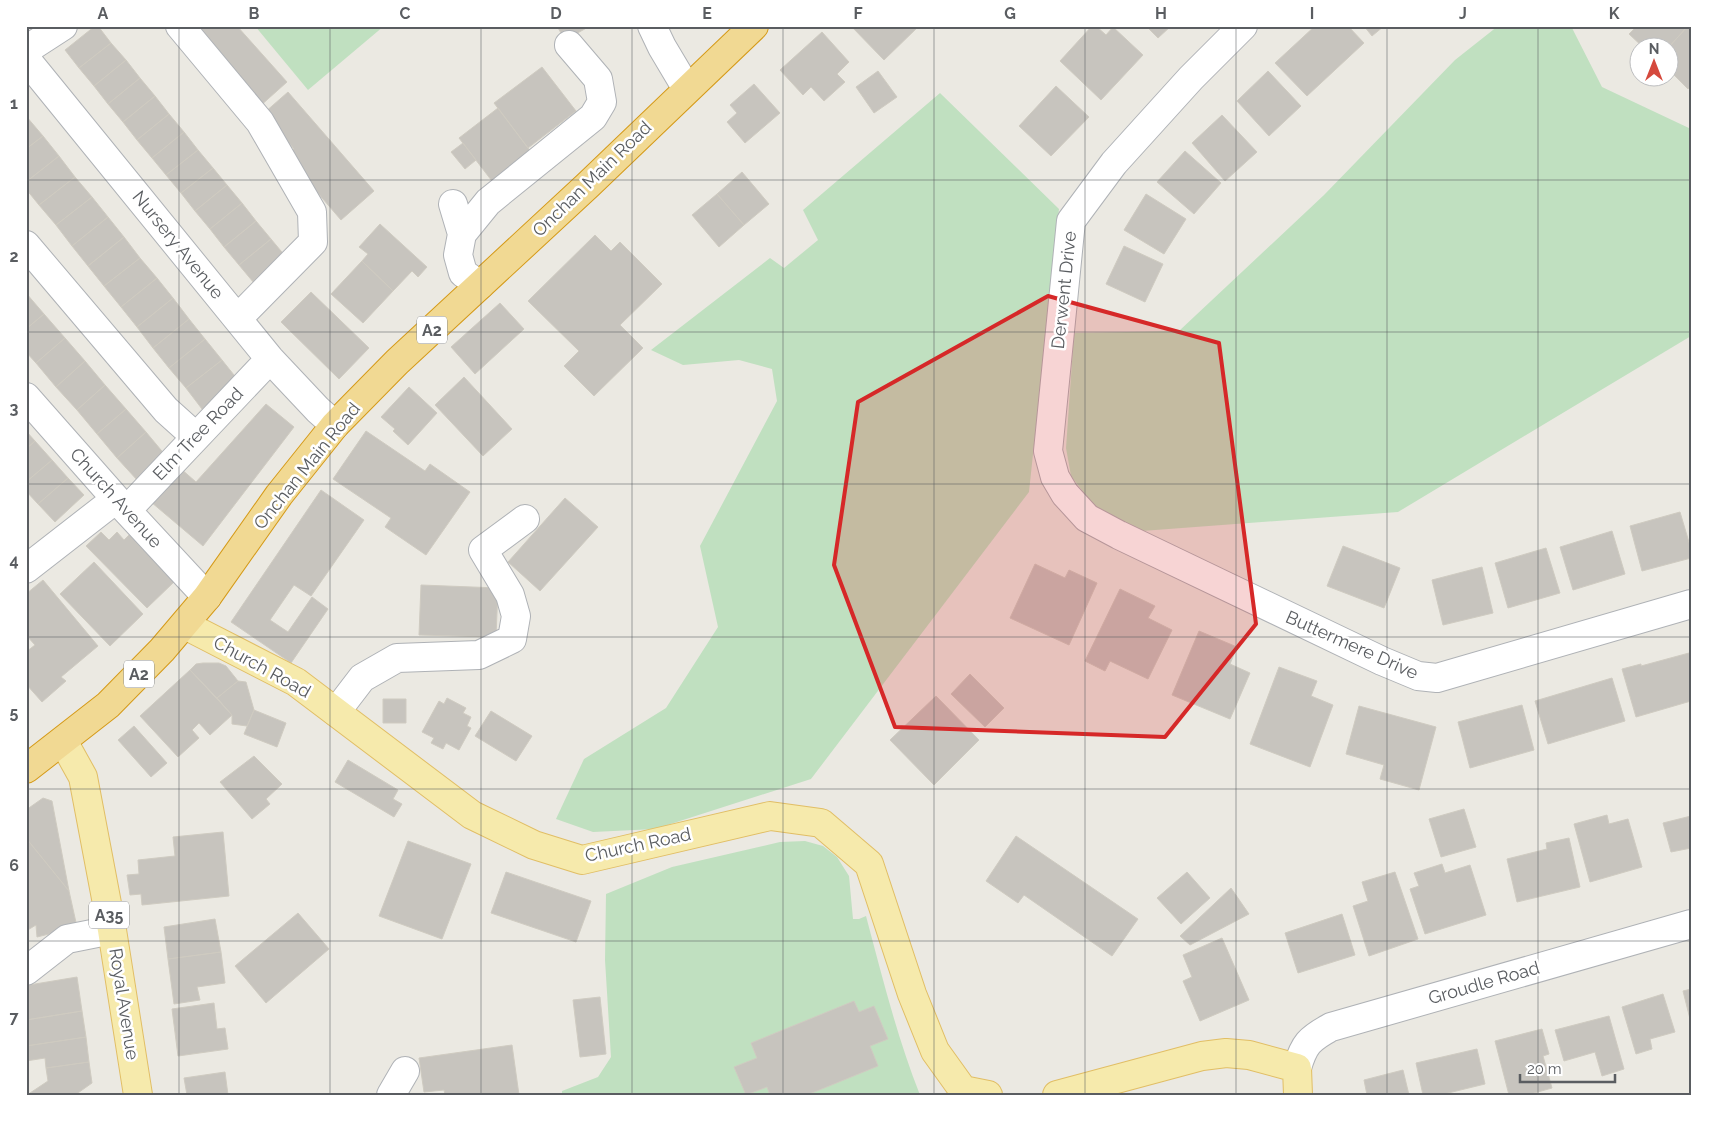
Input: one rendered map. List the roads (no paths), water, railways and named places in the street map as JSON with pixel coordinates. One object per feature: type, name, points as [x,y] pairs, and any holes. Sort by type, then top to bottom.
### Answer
[{"type":"highway","name":"A2","points":[[687,89],[754,26]]},
{"type":"highway","name":"Onchan Main Road","points":[[26,769],[108,705],[185,625],[279,496],[335,425],[398,362],[687,89]]},
{"type":"main road","name":"Church Road","points":[[185,625],[296,682],[472,815],[534,845],[582,860],[770,816],[821,823],[869,864],[912,994],[935,1051],[963,1090],[988,1095]]},
{"type":"main road","name":"Royal Avenue","points":[[63,741],[83,777],[112,930],[138,1095]]},
{"type":"main road","points":[[1058,1095],[1202,1056],[1226,1054],[1249,1055],[1297,1068],[1298,1095]]},
{"type":"street","points":[[26,50],[63,26]]},
{"type":"street","points":[[180,26],[260,122],[312,212],[313,242],[238,318]]},
{"type":"street","points":[[652,26],[687,89]]},
{"type":"street","name":"Derwent Drive","points":[[1065,494],[1055,476],[1048,451],[1071,221],[1114,163],[1191,78],[1243,26]]},
{"type":"street","points":[[462,234],[488,202],[593,117],[602,102],[598,79],[570,45]]},
{"type":"street","name":"Nursery Avenue","points":[[26,60],[270,359],[318,410],[335,425]]},
{"type":"street","points":[[453,204],[462,234],[458,255],[463,273],[480,285]]},
{"type":"street","points":[[26,245],[166,410],[196,437]]},
{"type":"street","name":"Elm Tree Road","points":[[26,569],[121,505],[196,437],[270,359]]},
{"type":"street","name":"Church Avenue","points":[[26,397],[121,505],[207,597]]},
{"type":"street","name":"Buttermere Drive","points":[[1065,494],[1087,518],[1119,535],[1330,637],[1418,676],[1437,678],[1691,604]]},
{"type":"street","points":[[336,712],[362,678],[398,658],[479,655],[512,639],[516,616],[510,595],[482,550],[525,519]]},
{"type":"street","name":"Groudle Road","points":[[1297,1068],[1302,1051],[1313,1037],[1330,1027],[1691,924]]},
{"type":"street","points":[[26,971],[67,939],[112,930]]},
{"type":"street","points":[[391,1095],[404,1071]]}]
